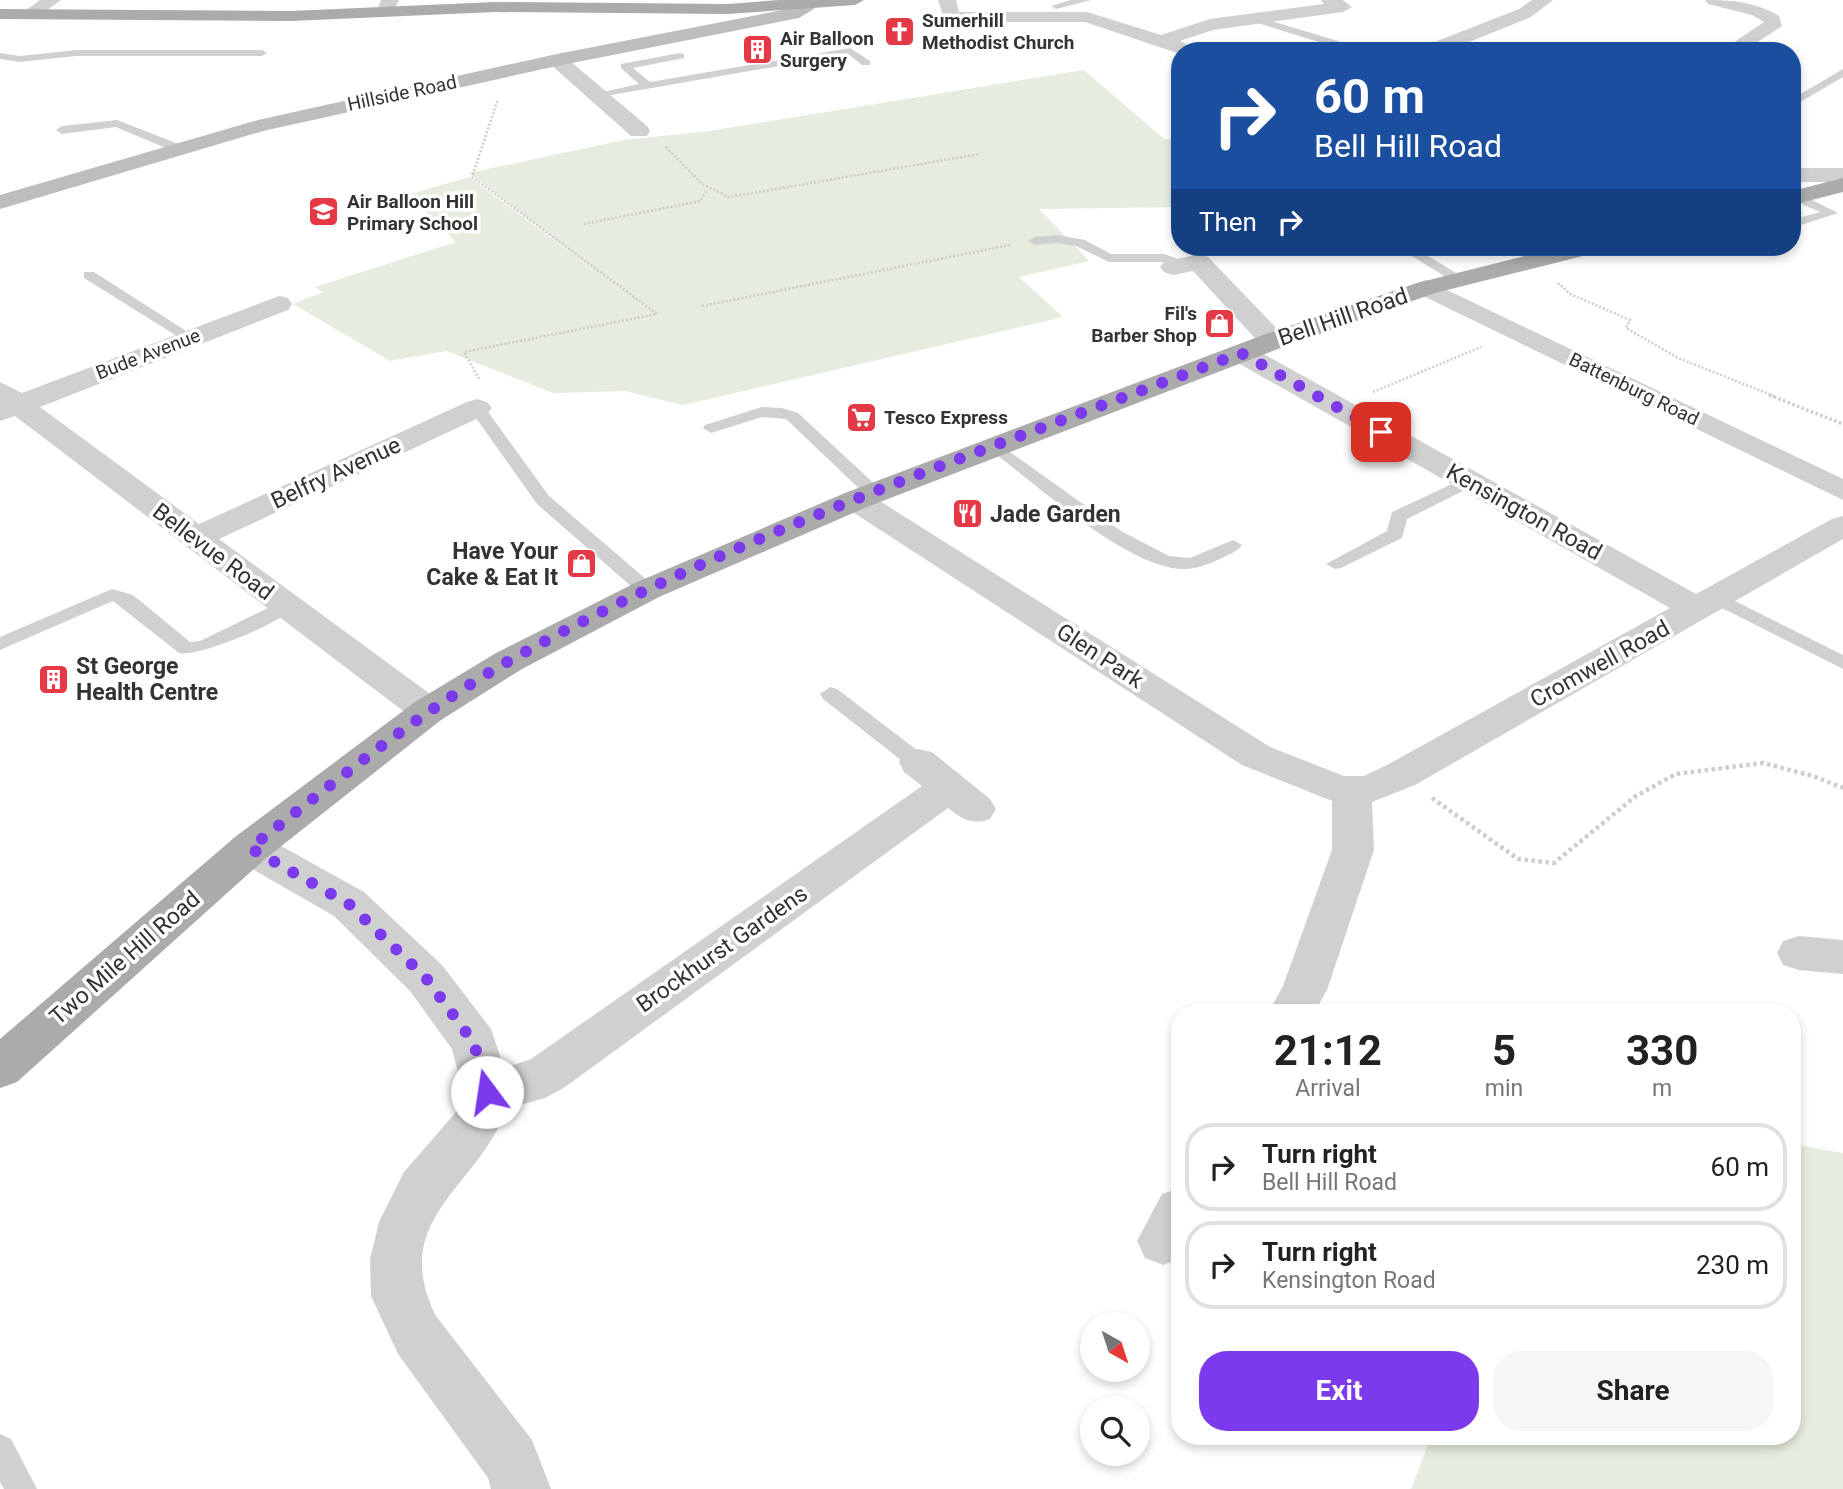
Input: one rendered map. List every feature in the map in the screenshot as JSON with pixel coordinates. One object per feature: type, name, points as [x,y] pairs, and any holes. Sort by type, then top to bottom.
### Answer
[{"type":"main road","points":[[2,15],[291,16],[388,5],[806,5],[855,0]]},
{"type":"main road","points":[[1801,189],[1843,186]]},
{"type":"main road","name":"Bell Hill Road","points":[[250,848],[428,711],[509,661],[647,590],[753,542],[865,497],[1273,341],[1426,288],[1554,256]]},
{"type":"main road","name":"Two Mile Hill Road","points":[[0,1068],[250,848]]},
{"type":"street","points":[[30,14],[52,0]]},
{"type":"street","points":[[947,0],[950,14],[963,18],[1087,8]]},
{"type":"street","points":[[1163,41],[1210,25],[1343,7],[1330,0]]},
{"type":"street","points":[[1452,42],[1525,13],[1544,0]]},
{"type":"street","points":[[1714,0],[1758,11],[1773,20],[1773,26],[1745,42]]},
{"type":"street","points":[[1049,3],[1087,8],[1171,44]]},
{"type":"street","name":"Hillside Road","points":[[0,202],[177,148],[295,117],[503,71],[793,14],[805,9],[806,5]]},
{"type":"street","points":[[557,60],[600,94],[639,131]]},
{"type":"street","points":[[1801,188],[1843,175]]},
{"type":"street","points":[[1179,266],[1199,262],[1273,341]]},
{"type":"street","name":"Battenburg Road","points":[[1426,288],[1843,491]]},
{"type":"street","name":"Bude Avenue","points":[[6,403],[278,304]]},
{"type":"street","name":"Kensington Road","points":[[1241,353],[1469,481],[1707,604]]},
{"type":"street","name":"Bellevue Road","points":[[6,403],[195,538],[428,711]]},
{"type":"street","name":"Belfry Avenue","points":[[195,538],[477,408]]},
{"type":"street","name":"Glen Park","points":[[865,497],[1256,755],[1297,775],[1353,792]]},
{"type":"street","name":"Cromwell Road","points":[[1353,792],[1375,787],[1401,775],[1843,526]]},
{"type":"street","name":"Brockhurst Gardens","points":[[487,1092],[528,1084],[548,1073],[947,787]]},
{"type":"street","points":[[1296,1004],[1304,990],[1353,850],[1353,792]]},
{"type":"street","points":[[250,848],[349,904],[426,978],[474,1043],[487,1092],[476,1124],[422,1188],[405,1222],[396,1259],[398,1296],[417,1335],[511,1461],[521,1489]]},
{"type":"street","points":[[1799,953],[1843,957]]},
{"type":"lane","points":[[1255,19],[1330,42]]},
{"type":"lane","points":[[600,94],[850,51],[866,62]]},
{"type":"lane","points":[[0,56],[20,59],[67,53],[261,53]]},
{"type":"lane","points":[[648,86],[625,66],[680,56]]},
{"type":"lane","points":[[2,70],[20,59]]},
{"type":"lane","points":[[1801,98],[1843,72]]},
{"type":"lane","points":[[696,77],[708,88]]},
{"type":"lane","points":[[62,130],[117,123],[177,148]]},
{"type":"lane","points":[[1801,194],[1832,213],[1801,222]]},
{"type":"lane","points":[[1035,241],[1057,239],[1080,243],[1109,258],[1164,258],[1179,266]]},
{"type":"lane","points":[[1419,256],[1459,279]]},
{"type":"lane","points":[[89,275],[190,338]]},
{"type":"lane","points":[[477,408],[543,500],[647,590]]},
{"type":"lane","points":[[711,428],[768,410],[781,410],[792,416],[865,497]]},
{"type":"lane","points":[[996,447],[1033,472],[1088,516],[1167,562],[1196,563],[1233,545]]},
{"type":"lane","points":[[1335,564],[1396,534],[1398,516],[1469,481]]},
{"type":"lane","points":[[0,644],[112,595],[125,599],[186,649],[205,646],[285,607]]},
{"type":"lane","points":[[1707,604],[1843,663]]},
{"type":"lane","points":[[830,694],[947,787]]},
{"type":"lane","points":[[0,1450],[21,1489]]},
{"type":"path","points":[[477,408],[485,403],[482,385],[464,352],[657,314],[472,177],[504,80],[503,71]]},
{"type":"path","points":[[639,131],[672,152],[707,190],[729,197],[981,154]]},
{"type":"path","points":[[584,224],[700,201],[706,196],[707,190]]},
{"type":"path","points":[[702,306],[1035,241]]},
{"type":"path","points":[[1534,261],[1570,294],[1630,320],[1626,328],[1671,355],[1843,424]]},
{"type":"path","points":[[1337,407],[1516,332]]},
{"type":"path","points":[[1433,798],[1518,859],[1553,863],[1636,796],[1675,774],[1763,763],[1813,776],[1843,788]]},
{"type":"shaded area","points":[[1084,70],[1164,139],[1171,139],[1171,207],[1039,209],[1089,261],[1019,277],[1063,317],[683,405],[625,391],[553,393],[446,351],[390,361],[293,304],[323,292],[315,287],[456,242],[408,195],[469,177],[585,263],[469,173],[624,140],[710,131]]},
{"type":"shaded area","points":[[1801,1146],[1843,1153],[1843,1489],[1411,1489],[1428,1445],[1801,1445]]},
{"type":"place","name":"Sumerhill Methodist Church","points":[[899,31]]},
{"type":"place","name":"Air Balloon Surgery","points":[[757,49]]},
{"type":"place","name":"Air Balloon Hill Primary School","points":[[324,212]]},
{"type":"place","name":"Fil's Barber Shop","points":[[1220,324]]},
{"type":"place","name":"Tesco Express","points":[[861,417]]},
{"type":"place","name":"Jade Garden","points":[[967,514]]},
{"type":"place","name":"Have Your Cake & Eat It","points":[[581,564]]},
{"type":"place","name":"St George Health Centre","points":[[53,679]]},
{"type":"route","points":[[487,1092],[474,1043],[426,978],[349,904],[250,848],[428,711],[509,661],[647,590],[753,542],[1241,353],[1381,432]]}]
